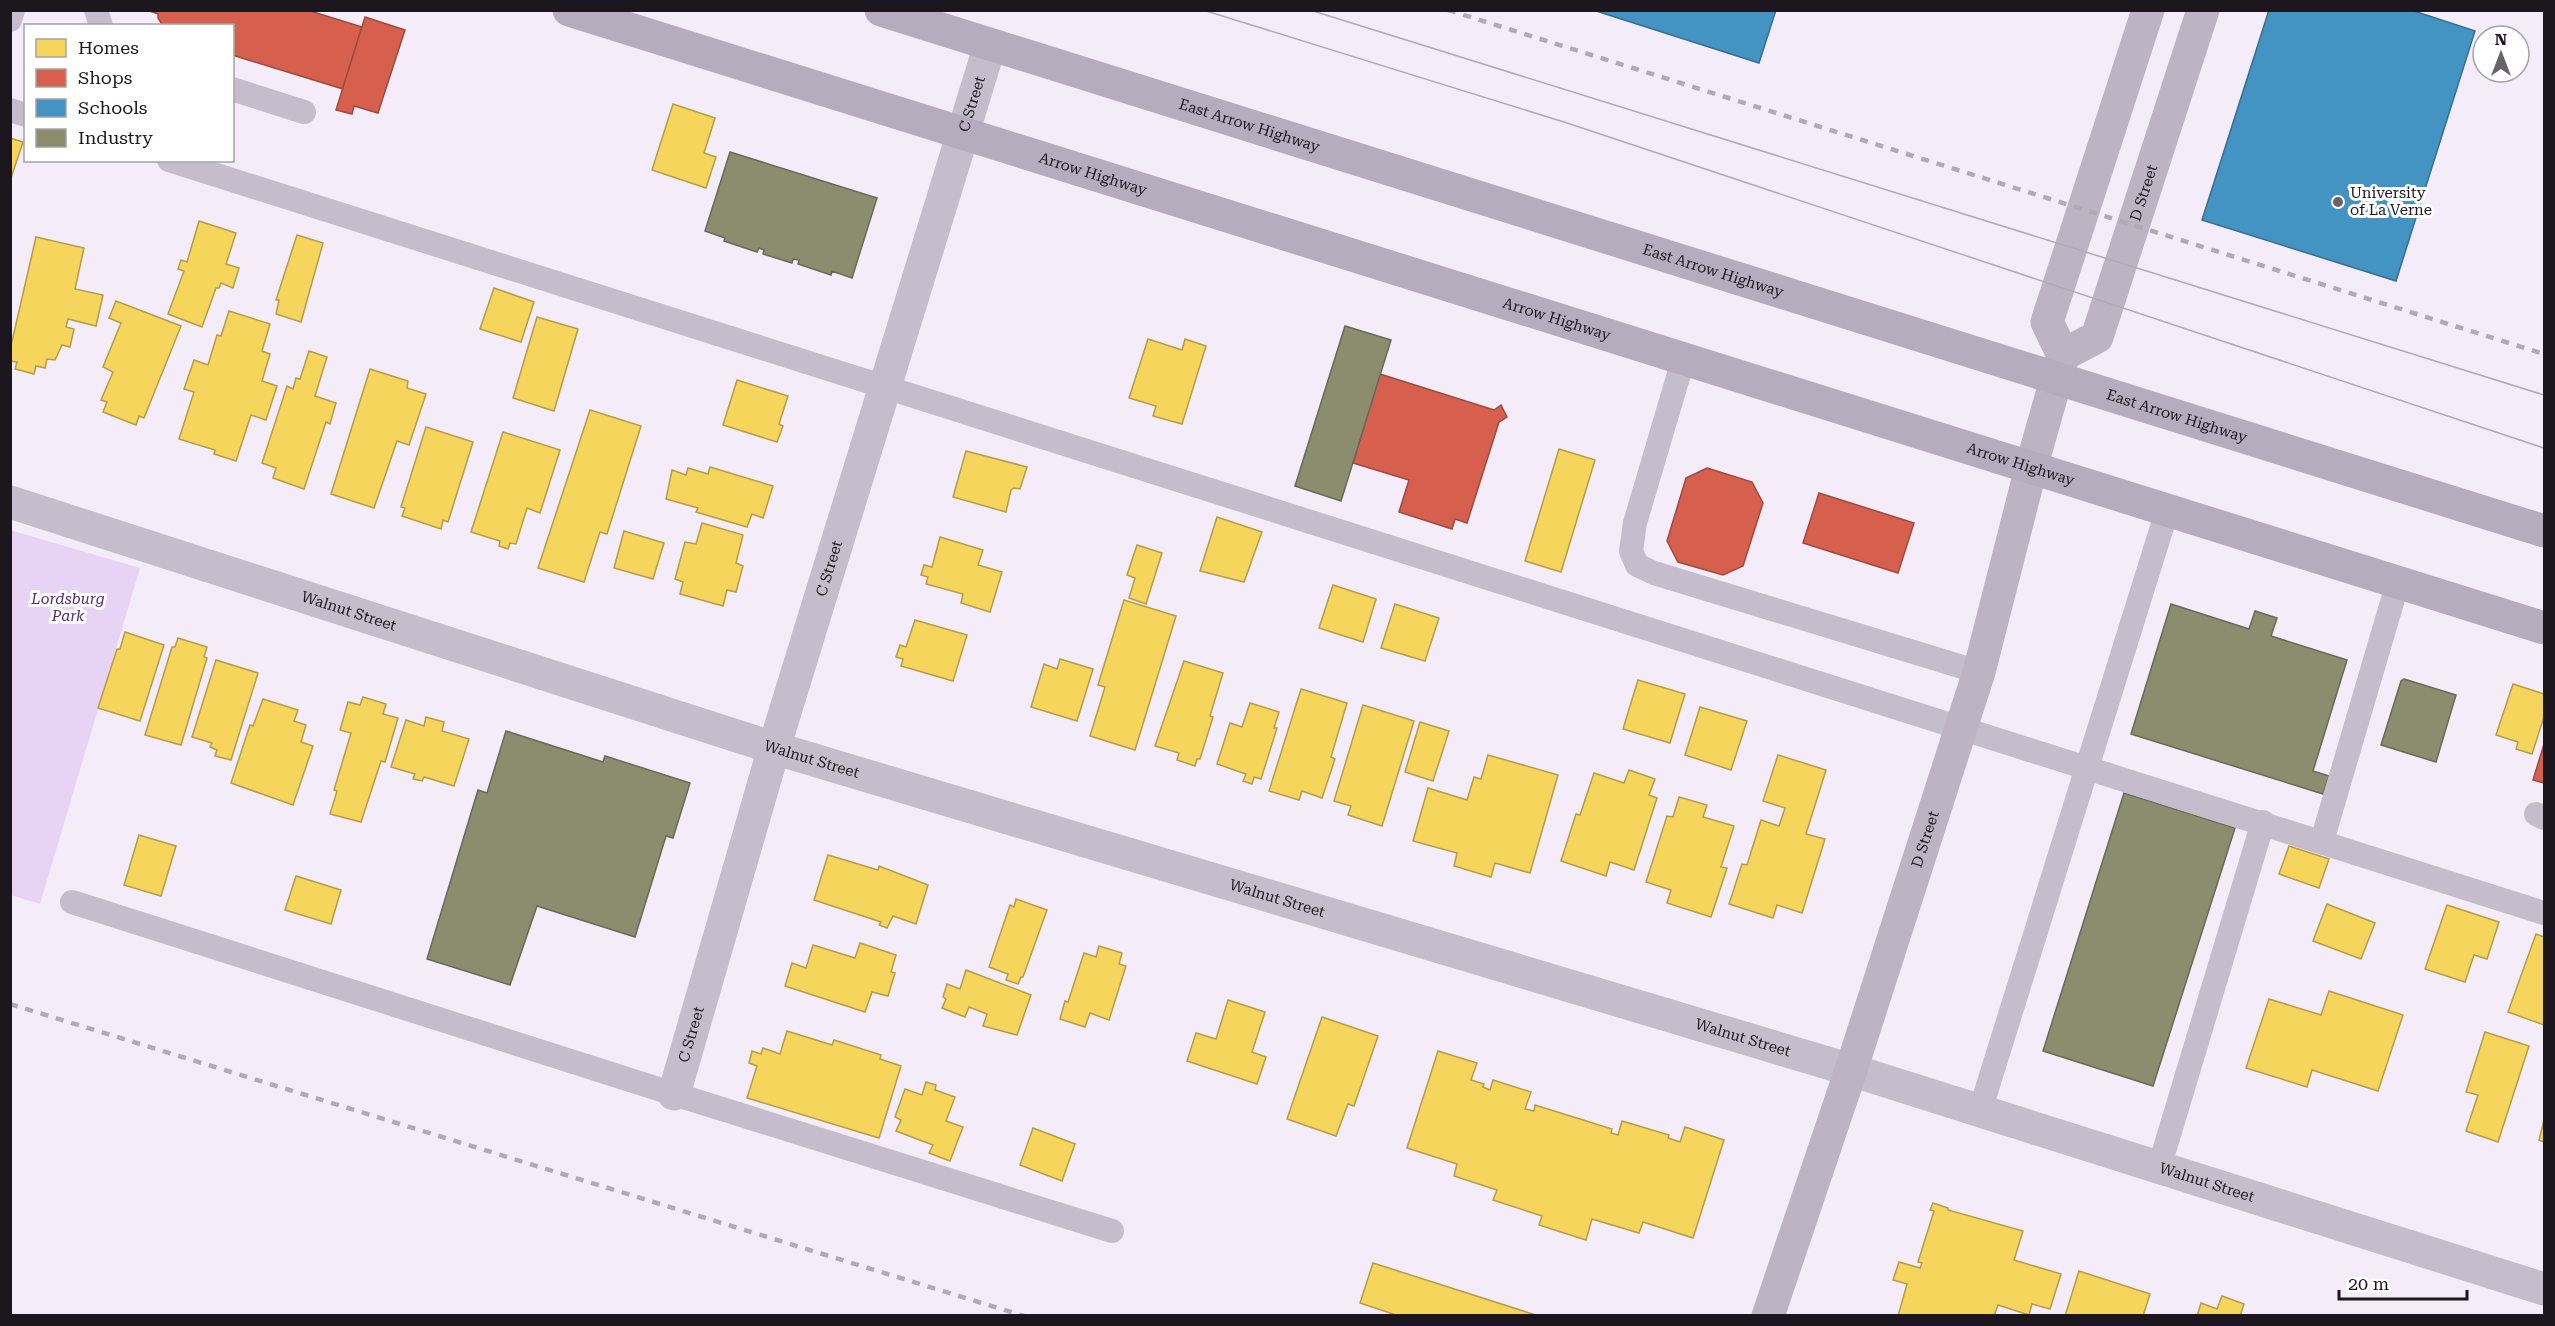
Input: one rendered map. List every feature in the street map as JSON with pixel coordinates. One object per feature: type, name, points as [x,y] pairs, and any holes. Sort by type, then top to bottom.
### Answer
[{"type":"main road","name":"Arrow Highway","points":[[569,10],[1684,357],[2544,628]]},
{"type":"main road","name":"East Arrow Highway","points":[[881,10],[990,45],[2059,367],[2544,531]]},
{"type":"street","points":[[2059,367],[2047,321],[2148,10]]},
{"type":"street","name":"D Street","points":[[1768,1316],[1851,1071],[1979,672],[2059,367],[2097,337],[2203,10]]},
{"type":"street","name":"C Street","points":[[674,1095],[774,748],[990,45]]},
{"type":"street","name":"Walnut Street","points":[[10,502],[774,748],[1851,1071],[2544,1289]]},
{"type":"lane","points":[[10,20],[14,10]]},
{"type":"lane","points":[[234,90],[304,112]]},
{"type":"lane","points":[[175,162],[885,388],[1962,726],[2544,913]]},
{"type":"lane","points":[[1684,357],[1635,522],[1631,551],[1637,565],[1654,573],[1979,672]]},
{"type":"lane","points":[[1980,1111],[2167,511]]},
{"type":"lane","points":[[2322,841],[2398,582]]},
{"type":"lane","points":[[2159,1168],[2263,822]]},
{"type":"lane","points":[[72,902],[674,1095],[1112,1231]]},
{"type":"green space","name":"Lordsburg Park","points":[[10,530],[140,568],[40,904],[11,895]]},
{"type":"building: Homes","points":[[673,104],[715,118],[704,153],[716,157],[706,188],[652,170]]},
{"type":"building: Homes","points":[[10,138],[23,142],[10,181]]},
{"type":"building: Homes","points":[[199,221],[236,233],[226,264],[239,268],[233,288],[221,283],[219,288],[216,288],[202,327],[168,314],[184,271],[178,269],[181,260],[187,262]]},
{"type":"building: Homes","points":[[297,235],[323,243],[301,322],[276,314],[279,300],[276,300]]},
{"type":"building: Homes","points":[[36,237],[84,248],[75,289],[103,295],[96,326],[68,319],[66,327],[74,329],[70,347],[62,345],[55,360],[47,359],[45,368],[36,366],[34,374],[15,369],[17,362],[10,361],[10,350]]},
{"type":"building: Homes","points":[[494,288],[534,302],[521,342],[480,329]]},
{"type":"building: Homes","points":[[116,301],[181,326],[144,418],[139,416],[136,425],[103,412],[107,402],[101,400],[113,372],[103,367],[121,323],[109,318]]},
{"type":"building: Homes","points":[[229,311],[270,324],[262,351],[270,354],[262,381],[277,386],[266,420],[251,415],[236,461],[214,454],[215,450],[179,439],[194,392],[184,389],[194,360],[208,365],[217,335],[221,336]]},
{"type":"building: Homes","points":[[537,317],[578,329],[554,411],[513,398]]},
{"type":"building: Homes","points":[[1148,339],[1182,350],[1185,339],[1206,346],[1182,424],[1153,416],[1156,406],[1129,398]]},
{"type":"building: Homes","points":[[309,351],[327,357],[315,396],[336,403],[330,424],[326,422],[304,489],[273,478],[276,468],[262,463],[287,386],[293,389],[296,378],[300,379]]},
{"type":"building: Homes","points":[[370,369],[408,381],[407,388],[426,394],[409,445],[397,441],[374,508],[331,494]]},
{"type":"building: Homes","points":[[737,380],[788,396],[779,424],[783,426],[777,442],[723,425]]},
{"type":"building: Homes","points":[[590,410],[641,426],[607,534],[600,532],[584,582],[538,568]]},
{"type":"building: Homes","points":[[426,427],[473,442],[448,522],[443,520],[441,529],[402,516],[405,508],[401,507]]},
{"type":"building: Homes","points":[[503,432],[560,450],[540,513],[527,508],[516,544],[510,543],[508,549],[499,546],[500,541],[471,532]]},
{"type":"building: Homes","points":[[1559,449],[1595,460],[1561,572],[1525,561]]},
{"type":"building: Homes","points":[[966,451],[1027,467],[1020,489],[1011,490],[1006,512],[953,497]]},
{"type":"building: Homes","points":[[710,467],[773,486],[763,518],[752,514],[747,527],[696,512],[698,508],[666,499],[672,470],[686,475],[688,468],[708,474]]},
{"type":"building: Homes","points":[[1217,517],[1262,532],[1244,582],[1200,571]]},
{"type":"building: Homes","points":[[702,523],[743,535],[736,563],[743,566],[736,592],[727,590],[723,606],[680,594],[683,582],[675,579],[685,542],[696,544]]},
{"type":"building: Homes","points":[[624,531],[664,543],[653,579],[614,568]]},
{"type":"building: Homes","points":[[940,537],[983,550],[978,565],[1002,572],[990,612],[961,603],[963,594],[926,584],[928,577],[921,575],[924,565],[932,567]]},
{"type":"building: Homes","points":[[1137,545],[1162,553],[1146,604],[1129,598],[1135,578],[1127,575]]},
{"type":"building: Homes","points":[[1333,585],[1376,599],[1363,642],[1319,628]]},
{"type":"building: Homes","points":[[1124,600],[1176,616],[1135,750],[1090,736],[1105,687],[1098,685]]},
{"type":"building: Homes","points":[[1395,604],[1439,618],[1425,661],[1381,648]]},
{"type":"building: Homes","points":[[915,620],[967,635],[953,681],[901,666],[903,659],[896,657],[900,645],[906,647]]},
{"type":"building: Homes","points":[[125,632],[164,645],[140,721],[98,708],[117,649],[120,649]]},
{"type":"building: Homes","points":[[178,638],[207,647],[204,657],[207,658],[181,745],[145,735],[172,647],[175,647]]},
{"type":"building: Homes","points":[[1060,659],[1093,669],[1077,721],[1031,707],[1044,664],[1057,669]]},
{"type":"building: Homes","points":[[216,660],[258,673],[231,760],[215,756],[217,750],[210,747],[212,743],[192,737]]},
{"type":"building: Homes","points":[[1184,661],[1223,673],[1210,716],[1213,717],[1200,759],[1197,759],[1195,766],[1177,760],[1179,753],[1155,746]]},
{"type":"building: Homes","points":[[1638,680],[1685,694],[1670,743],[1623,729]]},
{"type":"building: Homes","points":[[2513,684],[2544,694],[2544,717],[2532,754],[2516,749],[2518,742],[2496,735]]},
{"type":"building: Homes","points":[[1301,689],[1347,703],[1331,757],[1335,759],[1322,798],[1302,791],[1299,800],[1269,791]]},
{"type":"building: Homes","points":[[363,697],[386,704],[383,714],[398,718],[385,762],[381,761],[361,822],[330,814],[337,791],[334,790],[351,733],[340,730],[348,702],[360,705]]},
{"type":"building: Homes","points":[[263,699],[298,710],[294,721],[306,725],[301,742],[313,746],[293,805],[231,783],[250,725],[253,726]]},
{"type":"building: Homes","points":[[1250,703],[1279,712],[1274,728],[1277,728],[1261,779],[1254,777],[1252,784],[1243,781],[1246,774],[1217,764],[1230,723],[1242,727]]},
{"type":"building: Homes","points":[[1363,705],[1414,721],[1382,826],[1348,815],[1351,806],[1334,801]]},
{"type":"building: Homes","points":[[1700,707],[1747,721],[1731,770],[1685,755]]},
{"type":"building: Homes","points":[[426,717],[444,722],[442,731],[469,739],[454,786],[424,777],[422,781],[413,779],[415,774],[391,767],[406,720],[424,726]]},
{"type":"building: Homes","points":[[1420,722],[1449,731],[1433,781],[1405,772]]},
{"type":"building: Homes","points":[[1488,755],[1558,775],[1530,873],[1495,863],[1491,877],[1454,866],[1457,853],[1413,841],[1428,788],[1467,800],[1474,777],[1481,779]]},
{"type":"building: Homes","points":[[1778,755],[1826,770],[1806,834],[1825,839],[1802,913],[1777,905],[1773,918],[1729,904],[1742,864],[1747,865],[1761,820],[1779,826],[1785,808],[1763,801]]},
{"type":"building: Homes","points":[[1629,770],[1655,779],[1649,795],[1657,798],[1634,870],[1610,862],[1606,876],[1561,861],[1576,814],[1580,815],[1594,773],[1624,783]]},
{"type":"building: Homes","points":[[1679,797],[1707,805],[1703,817],[1734,826],[1721,867],[1727,868],[1711,917],[1667,903],[1671,890],[1646,882],[1667,816],[1673,817]]},
{"type":"building: Homes","points":[[139,835],[176,846],[161,896],[124,885]]},
{"type":"building: Homes","points":[[2289,846],[2329,859],[2319,888],[2279,874]]},
{"type":"building: Homes","points":[[828,855],[878,870],[879,866],[928,885],[916,924],[893,916],[887,928],[879,925],[881,922],[814,900]]},
{"type":"building: Homes","points":[[296,876],[341,890],[331,924],[285,910]]},
{"type":"building: Homes","points":[[1016,899],[1047,910],[1023,977],[1018,984],[1006,980],[1008,974],[989,967],[1010,905],[1014,907]]},
{"type":"building: Homes","points":[[2327,904],[2375,923],[2361,959],[2313,941]]},
{"type":"building: Homes","points":[[2447,905],[2499,922],[2487,959],[2474,955],[2465,982],[2425,969]]},
{"type":"building: Homes","points":[[2536,934],[2544,937],[2544,1025],[2508,1012]]},
{"type":"building: Homes","points":[[860,943],[896,955],[891,972],[895,973],[888,996],[872,992],[865,1012],[785,986],[792,963],[806,968],[813,945],[855,958]]},
{"type":"building: Homes","points":[[1099,946],[1122,953],[1119,964],[1126,966],[1109,1020],[1090,1013],[1085,1027],[1060,1019],[1084,953],[1096,957]]},
{"type":"building: Homes","points":[[966,970],[1031,995],[1017,1035],[983,1026],[987,1014],[969,1007],[965,1017],[942,1008],[946,999],[943,997],[947,984],[960,989]]},
{"type":"building: Homes","points":[[2329,991],[2403,1015],[2378,1091],[2312,1070],[2307,1087],[2246,1068],[2269,999],[2321,1015]]},
{"type":"building: Homes","points":[[1228,1000],[1265,1012],[1252,1052],[1266,1057],[1257,1084],[1187,1061],[1196,1033],[1216,1039]]},
{"type":"building: Homes","points":[[1322,1017],[1378,1036],[1354,1106],[1348,1104],[1336,1136],[1287,1119]]},
{"type":"building: Homes","points":[[787,1031],[832,1045],[834,1040],[881,1055],[880,1059],[901,1066],[879,1138],[747,1098],[757,1066],[749,1063],[752,1051],[761,1054],[763,1048],[780,1054]]},
{"type":"building: Homes","points":[[2485,1032],[2529,1046],[2498,1142],[2466,1131],[2478,1095],[2466,1092]]},
{"type":"building: Homes","points":[[1438,1051],[1477,1063],[1471,1080],[1484,1084],[1483,1087],[1490,1090],[1493,1080],[1531,1092],[1525,1109],[1534,1111],[1535,1105],[1612,1129],[1611,1133],[1618,1135],[1622,1121],[1669,1135],[1668,1138],[1680,1142],[1685,1127],[1724,1140],[1693,1238],[1643,1222],[1639,1233],[1592,1219],[1586,1240],[1539,1225],[1542,1216],[1493,1200],[1497,1190],[1454,1176],[1457,1164],[1407,1148]]},
{"type":"building: Homes","points":[[926,1082],[936,1085],[935,1090],[955,1097],[946,1121],[963,1127],[950,1161],[929,1153],[933,1145],[896,1131],[901,1120],[895,1117],[905,1089],[922,1095]]},
{"type":"building: Homes","points":[[2544,1120],[2544,1142],[2539,1140]]},
{"type":"building: Homes","points":[[1033,1128],[1075,1144],[1062,1181],[1020,1165]]},
{"type":"building: Homes","points":[[1933,1203],[1948,1208],[1948,1210],[2023,1231],[2014,1260],[2061,1274],[2050,1309],[2032,1304],[2029,1315],[1998,1305],[1994,1316],[1898,1316],[1907,1284],[1893,1280],[1899,1262],[1920,1268],[1922,1263],[1918,1262],[1934,1211],[1930,1210]]},
{"type":"building: Homes","points":[[1373,1263],[1539,1316],[1399,1316],[1360,1303]]},
{"type":"building: Homes","points":[[2079,1271],[2150,1294],[2143,1316],[2065,1316]]},
{"type":"building: Homes","points":[[2222,1296],[2244,1304],[2240,1316],[2197,1316],[2201,1303],[2217,1309]]},
{"type":"building: Shops","points":[[147,10],[307,10],[362,27],[343,89],[234,56],[234,24],[162,24],[158,14]]},
{"type":"building: Shops","points":[[365,17],[405,30],[378,113],[354,106],[352,114],[336,110]]},
{"type":"building: Shops","points":[[1380,374],[1494,410],[1501,405],[1507,417],[1499,422],[1467,523],[1455,519],[1452,529],[1399,512],[1409,480],[1353,463]]},
{"type":"building: Shops","points":[[1707,468],[1752,482],[1763,503],[1743,566],[1723,575],[1678,562],[1667,541],[1686,478]]},
{"type":"building: Shops","points":[[1819,493],[1914,523],[1898,573],[1803,543]]},
{"type":"building: Shops","points":[[2544,744],[2544,783],[2533,780]]},
{"type":"building: Schools","points":[[1593,10],[1776,10],[1759,63]]},
{"type":"building: Schools","points":[[2269,10],[2411,10],[2471,30],[2471,44],[2396,281],[2202,220]]},
{"type":"building: Industry","points":[[730,152],[877,198],[852,278],[832,271],[831,275],[798,264],[799,260],[793,259],[792,263],[763,254],[764,250],[759,248],[757,252],[724,241],[725,238],[705,231]]},
{"type":"building: Industry","points":[[1345,326],[1391,340],[1341,501],[1295,486]]},
{"type":"building: Industry","points":[[2171,604],[2249,629],[2255,611],[2277,618],[2271,636],[2347,660],[2313,771],[2329,776],[2323,794],[2131,734]]},
{"type":"building: Industry","points":[[2404,679],[2456,695],[2436,762],[2381,745],[2401,681]]},
{"type":"building: Industry","points":[[506,731],[603,762],[605,756],[690,783],[673,838],[666,836],[635,937],[537,906],[510,985],[427,959],[478,790],[487,793]]},
{"type":"building: Industry","points":[[2124,793],[2235,828],[2153,1086],[2043,1051]]},
{"type":"tram line","points":[[1203,10],[1564,122],[2544,448]]},
{"type":"tram line","points":[[1310,10],[2544,395]]},
{"type":"railway","points":[[1448,10],[2544,354]]},
{"type":"railway","points":[[10,1004],[1024,1316]]},
{"type":"place","name":"University of La Verne","points":[[2338,202]]}]
